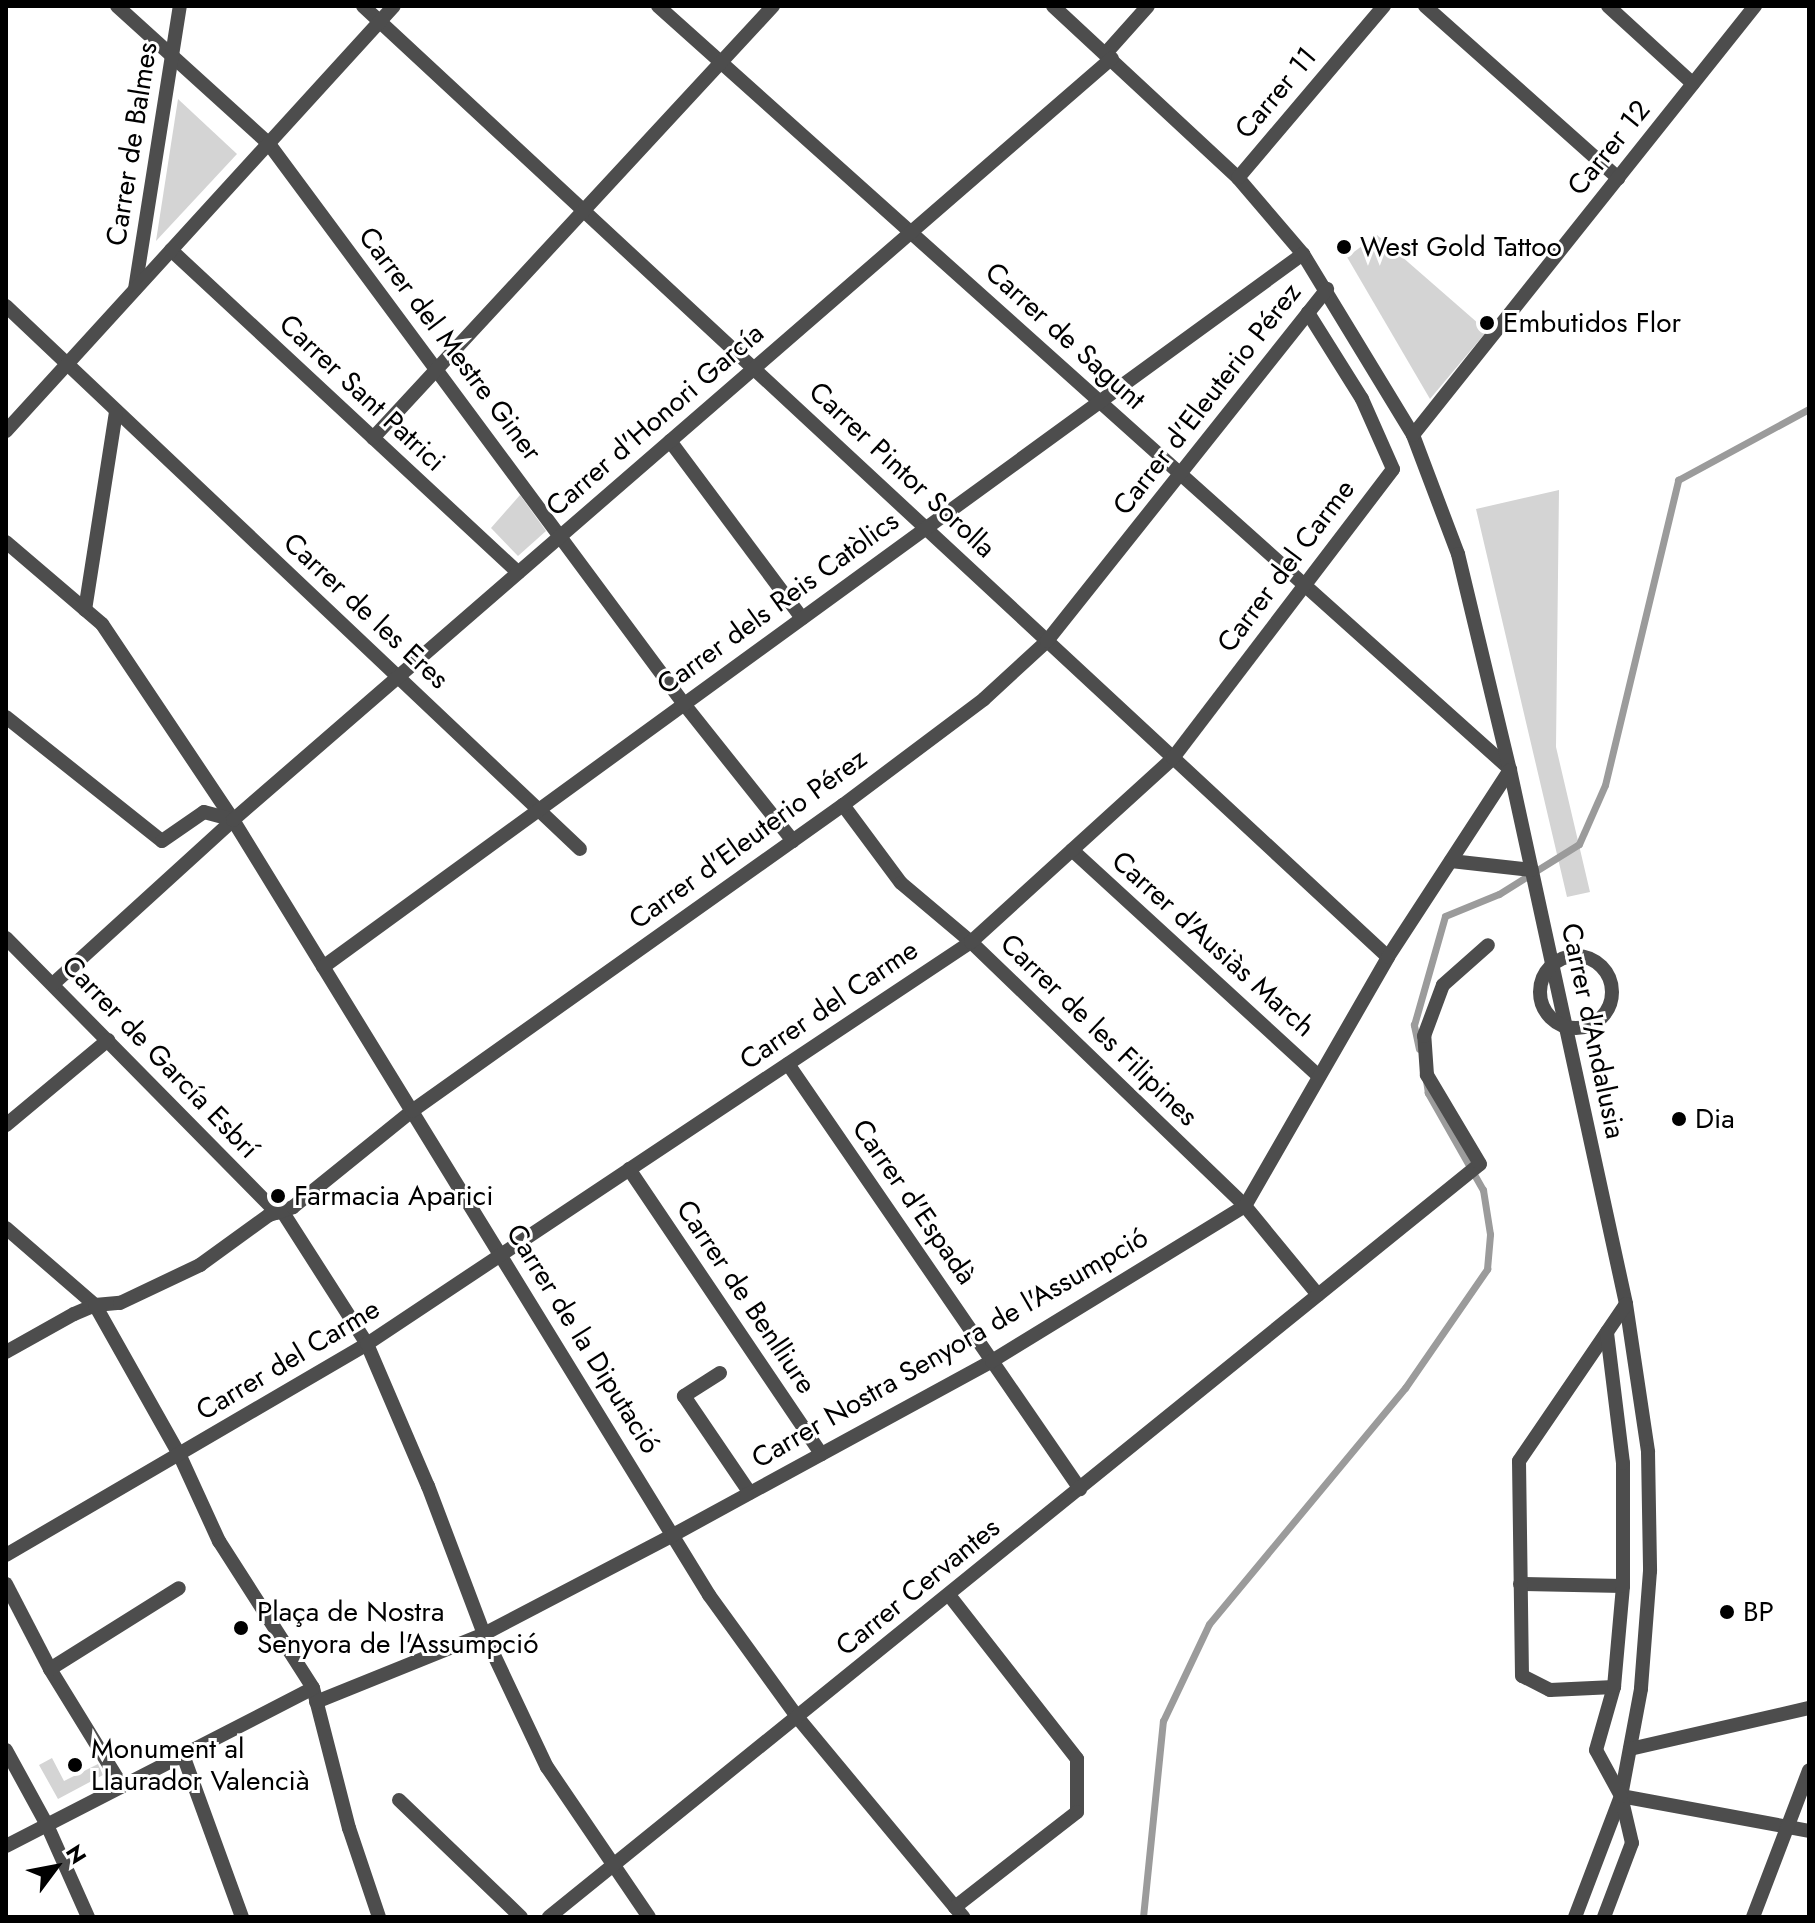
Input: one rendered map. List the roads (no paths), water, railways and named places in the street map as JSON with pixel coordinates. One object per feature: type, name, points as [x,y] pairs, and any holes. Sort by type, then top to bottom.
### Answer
[{"type":"street","name":"Carrer del Mestre Giner","points":[[117,6],[269,144],[684,704],[793,841]]},
{"type":"street","name":"Carrer de Balmes","points":[[135,290],[180,6]]},
{"type":"street","name":"Carrer Pintor Sorolla","points":[[363,6],[1388,957]]},
{"type":"street","points":[[6,431],[394,6]]},
{"type":"street","name":"Carrer de Sagunt","points":[[658,6],[1510,770]]},
{"type":"street","points":[[373,438],[773,6]]},
{"type":"street","name":"Carrer d'Andalusia","points":[[1053,6],[1238,178],[1303,254],[1413,435],[1458,554],[1510,770],[1552,965]]},
{"type":"street","name":"Carrer d'Honori García","points":[[53,984],[233,820],[911,233],[1109,56],[1148,6]]},
{"type":"street","name":"Carrer 11","points":[[1238,178],[1384,6]]},
{"type":"street","points":[[1425,6],[1618,178]]},
{"type":"street","points":[[1608,6],[1693,84]]},
{"type":"street","name":"Carrer 12","points":[[1413,435],[1755,6]]},
{"type":"street","name":"Carrer Sant Patrici","points":[[171,250],[518,573]]},
{"type":"street","name":"Carrer dels Reis Catòlics","points":[[323,967],[1303,254]]},
{"type":"street","name":"Carrer d'Eleuterio Pérez","points":[[6,1352],[95,1305],[120,1303],[200,1265],[279,1212],[293,1207],[412,1111],[843,805],[984,699],[1047,641],[1327,289]]},
{"type":"street","name":"Carrer de les Eres","points":[[6,306],[580,849]]},
{"type":"street","name":"Carrer del Carme","points":[[6,1555],[367,1344],[971,942],[1173,758],[1393,469],[1362,399],[1308,313]]},
{"type":"street","points":[[85,610],[116,411]]},
{"type":"street","points":[[670,441],[802,618]]},
{"type":"street","name":"Carrer de la Diputació","points":[[6,542],[102,624],[233,820],[709,1595],[798,1718],[959,1912]]},
{"type":"street","points":[[6,717],[162,841],[204,812],[233,820]]},
{"type":"street","name":"Carrer Nostra Senyora de l'Assumpció","points":[[6,1846],[183,1755],[274,1701],[314,1695],[484,1634],[992,1361],[1245,1206],[1388,957],[1510,770]]},
{"type":"street","name":"Carrer de les Filipines","points":[[843,805],[901,883],[971,942],[1245,1206],[1318,1295]]},
{"type":"street","name":"Carrer d'Ausiàs March","points":[[1072,850],[1319,1076]]},
{"type":"street","points":[[1451,861],[1531,870]]},
{"type":"street","name":"Carrer de García Esbrí","points":[[6,938],[279,1212],[367,1344],[428,1486],[484,1634],[547,1767],[649,1917]]},
{"type":"street","name":"Carrer Cervantes","points":[[549,1917],[615,1867],[1480,1164],[1427,1075],[1424,1036],[1443,985],[1488,945]]},
{"type":"street","points":[[1587,957],[1604,970],[1609,980],[1610,1001],[1597,1020],[1587,1026],[1565,1026],[1552,1019],[1540,997],[1545,973],[1564,958],[1587,957]]},
{"type":"street","name":"Carrer d'Andalusia","points":[[1565,1026],[1626,1304],[1648,1452],[1650,1571],[1641,1689],[1621,1796],[1575,1917]]},
{"type":"street","points":[[6,1125],[108,1040]]},
{"type":"street","name":"Carrer d'Espadà","points":[[788,1064],[1080,1489]]},
{"type":"street","name":"Carrer de Benlliure","points":[[629,1169],[821,1454]]},
{"type":"street","points":[[6,1228],[95,1305],[180,1456],[219,1541],[314,1695],[333,1754],[349,1828],[379,1917]]},
{"type":"street","points":[[1614,1687],[1550,1690],[1522,1676],[1519,1461],[1626,1304]]},
{"type":"street","name":"Carrer d'Andalusia","points":[[1604,1917],[1632,1843],[1621,1796],[1596,1750],[1614,1687],[1623,1586],[1623,1463],[1607,1332]]},
{"type":"street","points":[[720,1373],[684,1396],[750,1493]]},
{"type":"street","points":[[6,1584],[50,1669],[122,1786]]},
{"type":"street","points":[[1520,1584],[1623,1586]]},
{"type":"street","points":[[50,1669],[179,1588]]},
{"type":"street","points":[[949,1595],[1077,1759],[1077,1812],[959,1912]]},
{"type":"street","points":[[1630,1749],[1809,1708]]},
{"type":"street","points":[[6,1750],[47,1825],[88,1917]]},
{"type":"street","points":[[183,1755],[242,1917]]},
{"type":"street","points":[[1753,1917],[1809,1770]]},
{"type":"street","points":[[1621,1796],[1809,1831]]},
{"type":"street","points":[[399,1800],[521,1917]]},
{"type":"waterway","points":[[1419,1049],[1414,1025],[1445,916],[1499,894],[1579,844],[1605,785],[1678,480],[1809,409]]},
{"type":"waterway","points":[[1143,1917],[1163,1721],[1209,1624],[1405,1388],[1487,1269],[1490,1234],[1483,1190],[1428,1093],[1426,1080]]},
{"type":"place","name":"West Gold Tattoo","points":[[1344,247]]},
{"type":"place","name":"Embutidos Flor","points":[[1487,323]]},
{"type":"place","name":"Dia","points":[[1679,1119]]},
{"type":"place","name":"Farmacia Aparici","points":[[278,1196]]},
{"type":"place","name":"BP","points":[[1727,1612]]},
{"type":"place","name":"Plaça de Nostra Senyora de l'Assumpció","points":[[241,1628]]},
{"type":"place","name":"Monument al Llaurador Valencià","points":[[75,1765]]}]
